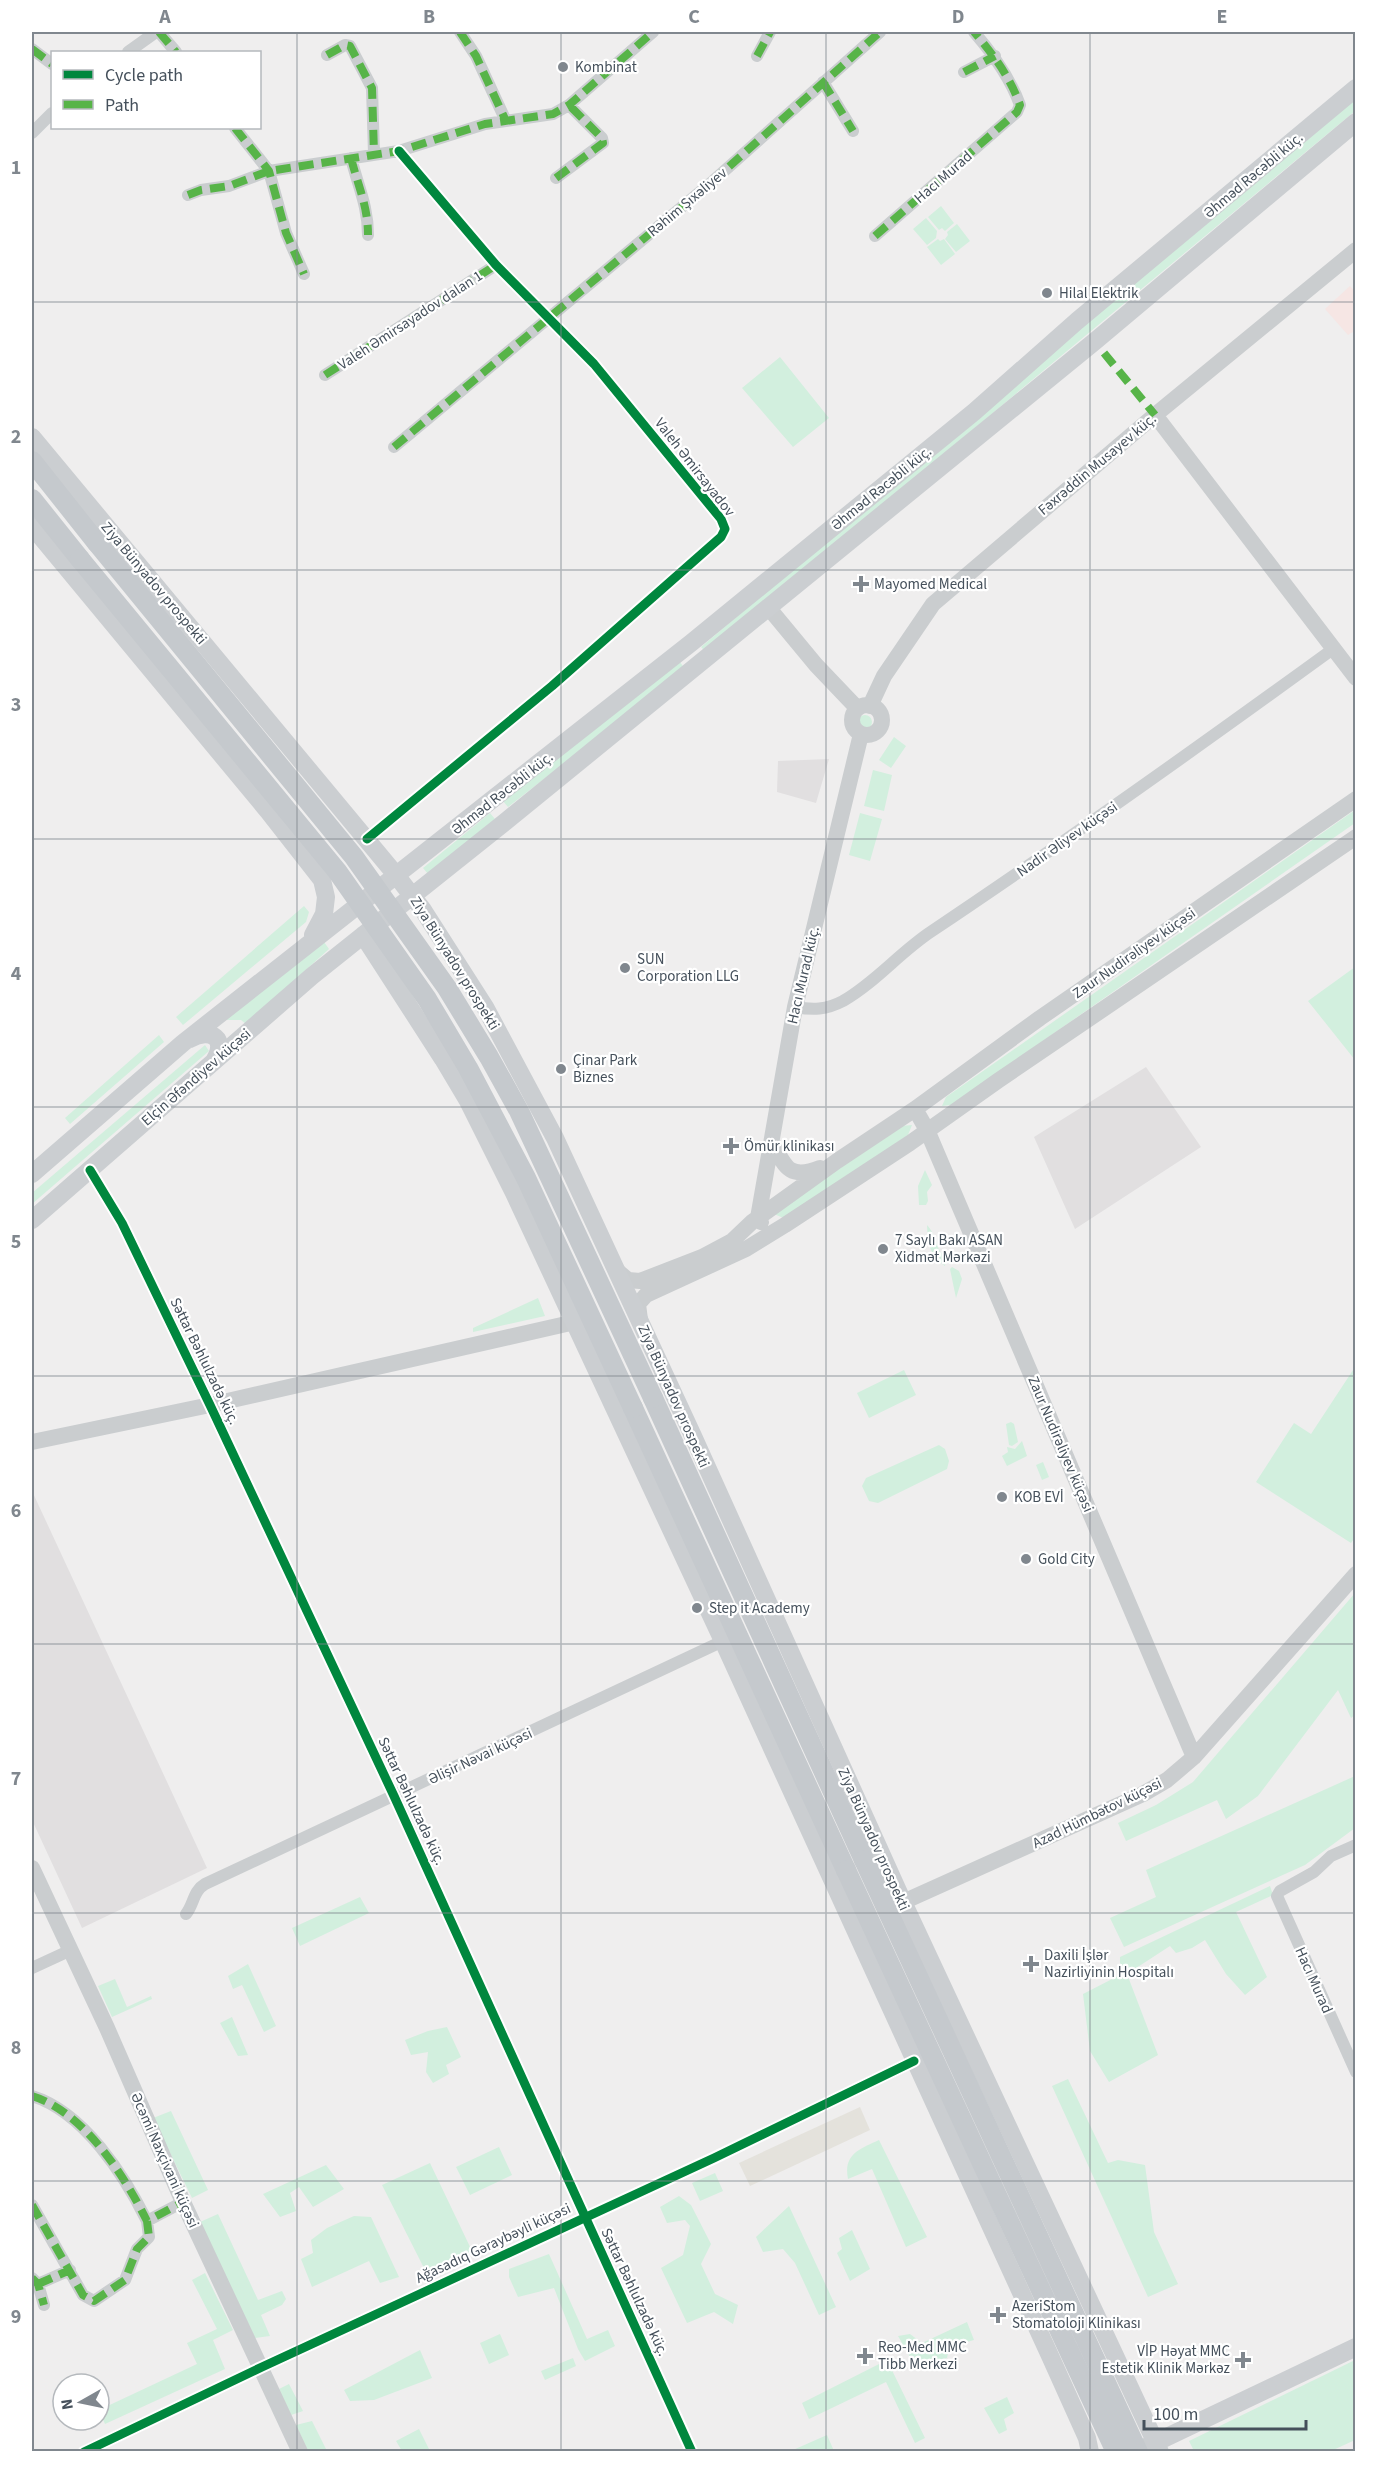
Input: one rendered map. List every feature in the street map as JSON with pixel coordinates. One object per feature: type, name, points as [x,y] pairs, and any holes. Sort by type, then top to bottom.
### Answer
[{"type":"main road","name":"Əhməd Rəcəbli küç.","points":[[297,951],[691,643],[974,412],[1077,321],[1356,88]]},
{"type":"main road","name":"Əhməd Rəcəbli küç.","points":[[363,935],[1094,342],[1356,122]]},
{"type":"main road","name":"Ziya Bünyadov prospekti","points":[[32,437],[396,875],[485,1007],[537,1102],[640,1320],[903,1902],[1158,2447]]},
{"type":"main road","name":"Ziya Bünyadov prospekti","points":[[34,463],[354,857],[447,988],[519,1111],[675,1444],[864,1860],[1138,2451]]},
{"type":"main road","points":[[32,499],[337,871],[427,999],[468,1068],[526,1178],[1116,2451]]},
{"type":"main road","points":[[32,526],[268,811],[322,880],[326,897],[324,914],[318,928],[297,951],[183,1043],[32,1174]]},
{"type":"main road","points":[[691,643],[704,660]]},
{"type":"main road","points":[[268,811],[291,822],[299,822],[312,814],[320,798],[309,769]]},
{"type":"main road","points":[[489,803],[505,822]]},
{"type":"main road","points":[[363,935],[438,1050],[500,1163],[723,1641],[1051,2358],[1087,2438],[1090,2451]]},
{"type":"main road","name":"Elçin Əfəndiyev küçəsi","points":[[32,1220],[363,935]]},
{"type":"main road","points":[[438,1050],[431,1022],[432,1012],[441,999],[456,993],[465,993],[485,1007]]},
{"type":"main road","points":[[183,1043],[198,1034],[213,1036],[220,1045],[214,1061]]},
{"type":"main road","points":[[675,1444],[775,1620],[815,1751]]},
{"type":"main road","points":[[653,1452],[723,1641],[796,1760]]},
{"type":"main road","points":[[1051,2358],[1076,2375],[1093,2372],[1105,2362],[1106,2353],[1100,2327]]},
{"type":"main road","points":[[1138,2451],[1158,2447],[1356,2347]]},
{"type":"street","points":[[130,51],[158,32],[175,51]]},
{"type":"street","points":[[460,32],[476,56],[505,119]]},
{"type":"street","points":[[188,195],[201,190],[229,186],[269,171],[399,151],[505,119],[553,114],[569,105],[653,32]]},
{"type":"street","points":[[757,56],[770,32]]},
{"type":"street","name":"Rəhim Şıxəliyev","points":[[394,447],[713,181],[880,32]]},
{"type":"street","points":[[964,72],[995,56],[974,32]]},
{"type":"street","points":[[327,55],[345,45],[350,46],[369,81],[372,88],[374,154]]},
{"type":"street","points":[[32,49],[51,63]]},
{"type":"street","name":"Hacı Murad","points":[[875,236],[1011,118],[1020,105],[995,56]]},
{"type":"street","points":[[823,82],[853,131]]},
{"type":"street","points":[[556,177],[603,143],[602,138],[569,105]]},
{"type":"street","points":[[32,133],[51,114]]},
{"type":"street","points":[[236,129],[269,171],[286,233],[304,274]]},
{"type":"street","name":"Valeh Əmirsayadov","points":[[367,839],[552,686],[721,537],[725,530],[720,519],[594,364],[496,265],[399,151]]},
{"type":"street","points":[[351,158],[359,192],[366,204],[368,235]]},
{"type":"street","name":"Fəxrəddin Musayev küç.","points":[[864,707],[933,604],[1155,415],[1356,250]]},
{"type":"street","name":"Valeh Əmirsayadov dalan 1","points":[[325,375],[496,265]]},
{"type":"street","points":[[1155,415],[1356,678]]},
{"type":"street","points":[[768,607],[816,665],[864,707],[879,712],[880,726],[870,735],[856,731],[852,722],[864,707]]},
{"type":"street","name":"Nadir Əliyev küçəsi","points":[[795,1007],[811,1010],[824,1009],[843,1001],[872,980],[915,942],[1012,877],[1333,649]]},
{"type":"street","name":"Hacı Murad küç.","points":[[758,1218],[795,1007],[861,734]]},
{"type":"street","name":"Zaur Nudirəliyev küçəsi","points":[[616,1270],[634,1282],[717,1250],[837,1161],[915,1109],[1040,1018],[1356,799]]},
{"type":"street","name":"Zaur Nudirəliyev küçəsi","points":[[640,1320],[638,1304],[646,1295],[746,1250],[785,1225],[1356,837]]},
{"type":"street","name":"Zaur Nudirəliyev küçəsi","points":[[915,1109],[927,1130],[1194,1757]]},
{"type":"street","points":[[772,1142],[786,1167],[796,1173],[809,1172],[837,1161]]},
{"type":"street","name":"Səttar Bəhlulzadə küç.","points":[[90,1170],[122,1223],[394,1796],[584,2218],[692,2451]]},
{"type":"street","points":[[758,1218],[764,1226],[770,1228],[785,1225]]},
{"type":"street","points":[[32,1442],[210,1405],[575,1322]]},
{"type":"street","name":"Azad Hümbətov küçəsi","points":[[903,1902],[1143,1794],[1167,1780],[1194,1757],[1356,1574]]},
{"type":"street","name":"Əlişir Nəvai küçəsi","points":[[186,1914],[191,1908],[196,1891],[204,1884],[723,1641]]},
{"type":"street","name":"Hacı Murad","points":[[1356,1845],[1331,1856],[1314,1872],[1282,1889],[1278,1894],[1278,1901],[1356,2072]]},
{"type":"street","name":"Əcəmi Naxçivani küçəsi","points":[[32,1868],[183,2202],[300,2451]]},
{"type":"street","points":[[32,1968],[71,1950]]},
{"type":"street","name":"Ağasadıq Gəraybəyli küçəsi","points":[[84,2451],[915,2061]]},
{"type":"street","points":[[32,2096],[42,2099],[70,2118],[102,2150],[130,2188],[147,2221],[148,2237],[137,2249],[125,2280],[94,2301],[83,2295],[32,2205]]},
{"type":"street","points":[[147,2221],[183,2202]]},
{"type":"street","points":[[44,2305],[35,2281],[70,2270]]},
{"type":"shaded area","points":[[1350,286],[1355,292],[1356,330],[1348,335],[1325,309]]},
{"type":"shaded area","points":[[829,759],[816,803],[777,792],[778,761]]},
{"type":"shaded area","points":[[1146,1067],[1201,1147],[1075,1229],[1034,1137]]},
{"type":"shaded area","points":[[32,1491],[207,1868],[82,1928],[32,1820]]},
{"type":"shaded area","points":[[860,2107],[870,2130],[750,2186],[739,2163]]},
{"type":"green space","points":[[1355,95],[1355,111],[706,652],[701,647]]},
{"type":"green space","points":[[941,206],[954,223],[945,231],[942,228],[939,230],[928,217]]},
{"type":"green space","points":[[926,218],[937,231],[936,238],[927,245],[913,229]]},
{"type":"green space","points":[[957,224],[970,241],[956,252],[945,239],[947,232]]},
{"type":"green space","points":[[938,239],[940,241],[944,239],[955,254],[941,265],[927,247]]},
{"type":"green space","points":[[780,357],[829,418],[793,447],[742,388]]},
{"type":"green space","points":[[680,662],[685,669],[508,807],[503,801]]},
{"type":"green space","points":[[862,715],[868,715],[872,722],[868,729],[862,729],[858,725],[858,719]]},
{"type":"green space","points":[[894,737],[906,746],[891,768],[879,760]]},
{"type":"green space","points":[[873,770],[892,775],[884,811],[864,806]]},
{"type":"green space","points":[[1355,810],[1355,823],[951,1105],[942,1106],[946,1097]]},
{"type":"green space","points":[[490,813],[495,819],[428,874],[423,868]]},
{"type":"green space","points":[[860,813],[882,819],[870,861],[849,855]]},
{"type":"green space","points":[[304,906],[309,912],[306,922],[183,1025],[176,1017]]},
{"type":"green space","points":[[324,942],[329,949],[246,1024],[241,1020],[225,1020]]},
{"type":"green space","points":[[1355,967],[1355,1060],[1308,1001]]},
{"type":"green space","points":[[159,1035],[164,1042],[70,1124],[65,1118]]},
{"type":"green space","points":[[205,1045],[209,1051],[32,1204],[32,1193]]},
{"type":"green space","points":[[912,1125],[908,1135],[787,1217],[772,1213],[901,1126]]},
{"type":"green space","points":[[925,1170],[932,1185],[927,1192],[926,1205],[919,1205],[918,1186]]},
{"type":"green space","points":[[927,1225],[946,1258],[945,1266],[930,1248]]},
{"type":"green space","points":[[952,1267],[959,1271],[962,1279],[956,1298],[950,1269]]},
{"type":"green space","points":[[538,1298],[545,1316],[473,1332],[473,1328]]},
{"type":"green space","points":[[1355,1367],[1356,1536],[1351,1543],[1256,1482],[1294,1423],[1311,1434]]},
{"type":"green space","points":[[904,1370],[916,1395],[869,1418],[857,1393]]},
{"type":"green space","points":[[1011,1422],[1014,1424],[1018,1442],[1012,1446],[1009,1445],[1006,1424]]},
{"type":"green space","points":[[1022,1441],[1027,1456],[1007,1466],[1002,1456],[1008,1452],[1007,1447],[1015,1449]]},
{"type":"green space","points":[[939,1445],[945,1449],[949,1461],[947,1469],[878,1503],[869,1501],[862,1486],[866,1478]]},
{"type":"green space","points":[[1043,1462],[1049,1477],[1042,1480],[1036,1465]]},
{"type":"green space","points":[[1355,1593],[1355,1715],[1351,1718],[1338,1690],[1258,1796],[1226,1819],[1217,1800],[1126,1841],[1118,1823],[1156,1805],[1193,1782]]},
{"type":"green space","points":[[1355,1776],[1355,1828],[1305,1865],[1124,1947],[1110,1918],[1156,1897],[1146,1870]]},
{"type":"green space","points":[[1270,1886],[1273,1895],[1236,1912],[1267,1977],[1245,1995],[1226,1974],[1205,1940],[1192,1948],[1176,1953],[1170,1946],[1127,1974],[1158,2055],[1109,2082],[1090,2051],[1083,1994],[1120,1975],[1120,1957]]},
{"type":"green space","points":[[360,1897],[369,1913],[300,1946],[292,1928]]},
{"type":"green space","points":[[248,1964],[276,2026],[264,2032],[242,1985],[233,1989],[228,1976]]},
{"type":"green space","points":[[115,1979],[127,2007],[151,1996],[152,1999],[112,2017],[98,1986]]},
{"type":"green space","points":[[232,2017],[248,2055],[238,2056],[220,2023]]},
{"type":"green space","points":[[447,2027],[461,2057],[446,2065],[449,2074],[433,2083],[426,2072],[428,2052],[411,2055],[405,2040]]},
{"type":"green space","points":[[1068,2079],[1108,2163],[1118,2160],[1145,2165],[1154,2232],[1178,2284],[1148,2297],[1052,2086]]},
{"type":"green space","points":[[171,2111],[208,2190],[192,2198],[153,2118]]},
{"type":"green space","points":[[879,2140],[927,2237],[906,2247],[872,2169],[848,2179],[848,2164],[851,2158],[860,2150]]},
{"type":"green space","points":[[499,2147],[512,2175],[470,2195],[456,2167]]},
{"type":"green space","points":[[430,2163],[472,2251],[426,2272],[382,2185]]},
{"type":"green space","points":[[326,2165],[344,2189],[313,2207],[299,2187],[290,2193],[296,2211],[280,2217],[263,2194]]},
{"type":"green space","points":[[715,2173],[723,2191],[700,2201],[692,2183]]},
{"type":"green space","points":[[679,2196],[691,2205],[711,2244],[701,2264],[715,2294],[738,2305],[733,2324],[714,2312],[687,2323],[661,2268],[683,2255],[690,2226],[685,2220],[667,2223],[660,2207]]},
{"type":"green space","points":[[789,2206],[836,2307],[819,2315],[795,2263],[783,2249],[763,2252],[756,2237]]},
{"type":"green space","points":[[218,2214],[258,2300],[282,2291],[286,2299],[282,2305],[261,2315],[270,2336],[255,2338],[200,2222]]},
{"type":"green space","points":[[354,2216],[371,2217],[399,2277],[380,2283],[369,2261],[312,2287],[301,2259],[313,2253],[311,2240],[327,2228]]},
{"type":"green space","points":[[852,2230],[870,2269],[850,2281],[837,2253],[842,2249],[839,2238]]},
{"type":"green space","points":[[549,2254],[587,2339],[608,2330],[615,2346],[585,2361],[554,2288],[518,2297],[509,2277],[509,2269]]},
{"type":"green space","points":[[205,2273],[233,2330],[213,2340],[225,2369],[111,2421],[111,2404],[197,2364],[187,2343],[217,2329],[192,2280]]},
{"type":"green space","points":[[967,2322],[974,2340],[949,2347],[947,2358],[914,2364],[898,2336],[910,2334],[922,2343]]},
{"type":"green space","points":[[500,2334],[509,2355],[489,2364],[480,2343]]},
{"type":"green space","points":[[420,2350],[432,2378],[374,2400],[350,2401],[344,2390]]},
{"type":"green space","points":[[573,2358],[576,2366],[545,2380],[541,2371]]},
{"type":"green space","points":[[887,2360],[925,2438],[915,2443],[886,2382],[809,2419],[802,2403]]},
{"type":"green space","points":[[1355,2360],[1355,2440],[1331,2451],[1194,2451],[1189,2441]]},
{"type":"green space","points":[[289,2384],[303,2411],[291,2415],[279,2389]]},
{"type":"green space","points":[[1007,2397],[1014,2413],[1004,2419],[1007,2430],[999,2434],[984,2408]]},
{"type":"green space","points":[[312,2421],[327,2451],[308,2451],[296,2425]]},
{"type":"green space","points":[[419,2429],[430,2451],[402,2451],[396,2441]]},
{"type":"green space","points":[[827,2435],[834,2451],[793,2451],[793,2450]]},
{"type":"marked path","points":[[159,32],[175,51]]},
{"type":"marked path","points":[[460,32],[476,56],[505,119]]},
{"type":"marked path","points":[[188,195],[201,190],[229,186],[269,171],[399,151],[485,124],[553,114],[569,105],[653,32]]},
{"type":"marked path","points":[[757,56],[770,32]]},
{"type":"marked path","points":[[394,447],[713,181],[880,32]]},
{"type":"marked path","points":[[875,236],[1017,112],[1020,105],[1006,75],[974,32]]},
{"type":"marked path","points":[[327,55],[345,45],[350,46],[372,88],[374,154]]},
{"type":"marked path","points":[[32,49],[51,63]]},
{"type":"marked path","points":[[964,72],[995,56]]},
{"type":"marked path","points":[[823,82],[853,131]]},
{"type":"marked path","points":[[556,178],[603,143],[602,138],[569,105]]},
{"type":"marked path","points":[[236,129],[269,171],[286,233],[304,274]]},
{"type":"marked path","points":[[351,158],[364,205],[368,235]]},
{"type":"marked path","points":[[325,375],[496,265]]},
{"type":"marked path","points":[[1104,353],[1155,415]]},
{"type":"marked path","points":[[32,2096],[51,2104],[85,2130],[127,2184],[147,2221]]},
{"type":"marked path","points":[[32,2205],[83,2295],[94,2301],[125,2280],[137,2249],[149,2237],[147,2221],[183,2202]]},
{"type":"marked path","points":[[38,2284],[70,2270]]},
{"type":"marked path","points":[[32,2278],[38,2284],[44,2305]]},
{"type":"cycle path","points":[[367,839],[552,686],[721,537],[725,529],[721,519],[594,364],[496,265],[399,151]]},
{"type":"cycle path","points":[[90,1170],[122,1223],[394,1796],[692,2452]]},
{"type":"cycle path","points":[[84,2452],[714,2158],[914,2061]]},
{"type":"place","name":"Kombinat","points":[[563,67]]},
{"type":"place","name":"Hilal Elektrik","points":[[1047,293]]},
{"type":"place","name":"Mayomed Medical","points":[[861,584]]},
{"type":"place","name":"SUN Corporation LLG","points":[[625,968]]},
{"type":"place","name":"Çinar Park Biznes","points":[[561,1069]]},
{"type":"place","name":"Ömür klinikası","points":[[731,1146]]},
{"type":"place","name":"7 Saylı Bakı ASAN Xidmət Mərkəzi","points":[[883,1249]]},
{"type":"place","name":"KOB EVİ","points":[[1002,1497]]},
{"type":"place","name":"Gold City","points":[[1026,1559]]},
{"type":"place","name":"Step it Academy","points":[[697,1608]]},
{"type":"place","name":"Daxili İşlər Nazirliyinin Hospitalı","points":[[1031,1964]]},
{"type":"place","name":"AzeriStom Stomatoloji Klinikası","points":[[998,2315]]},
{"type":"place","name":"Reo-Med MMC Tibb Merkezi","points":[[865,2356]]},
{"type":"place","name":"VİP Həyat MMC Estetik Klinik Mərkəz","points":[[1243,2360]]}]
